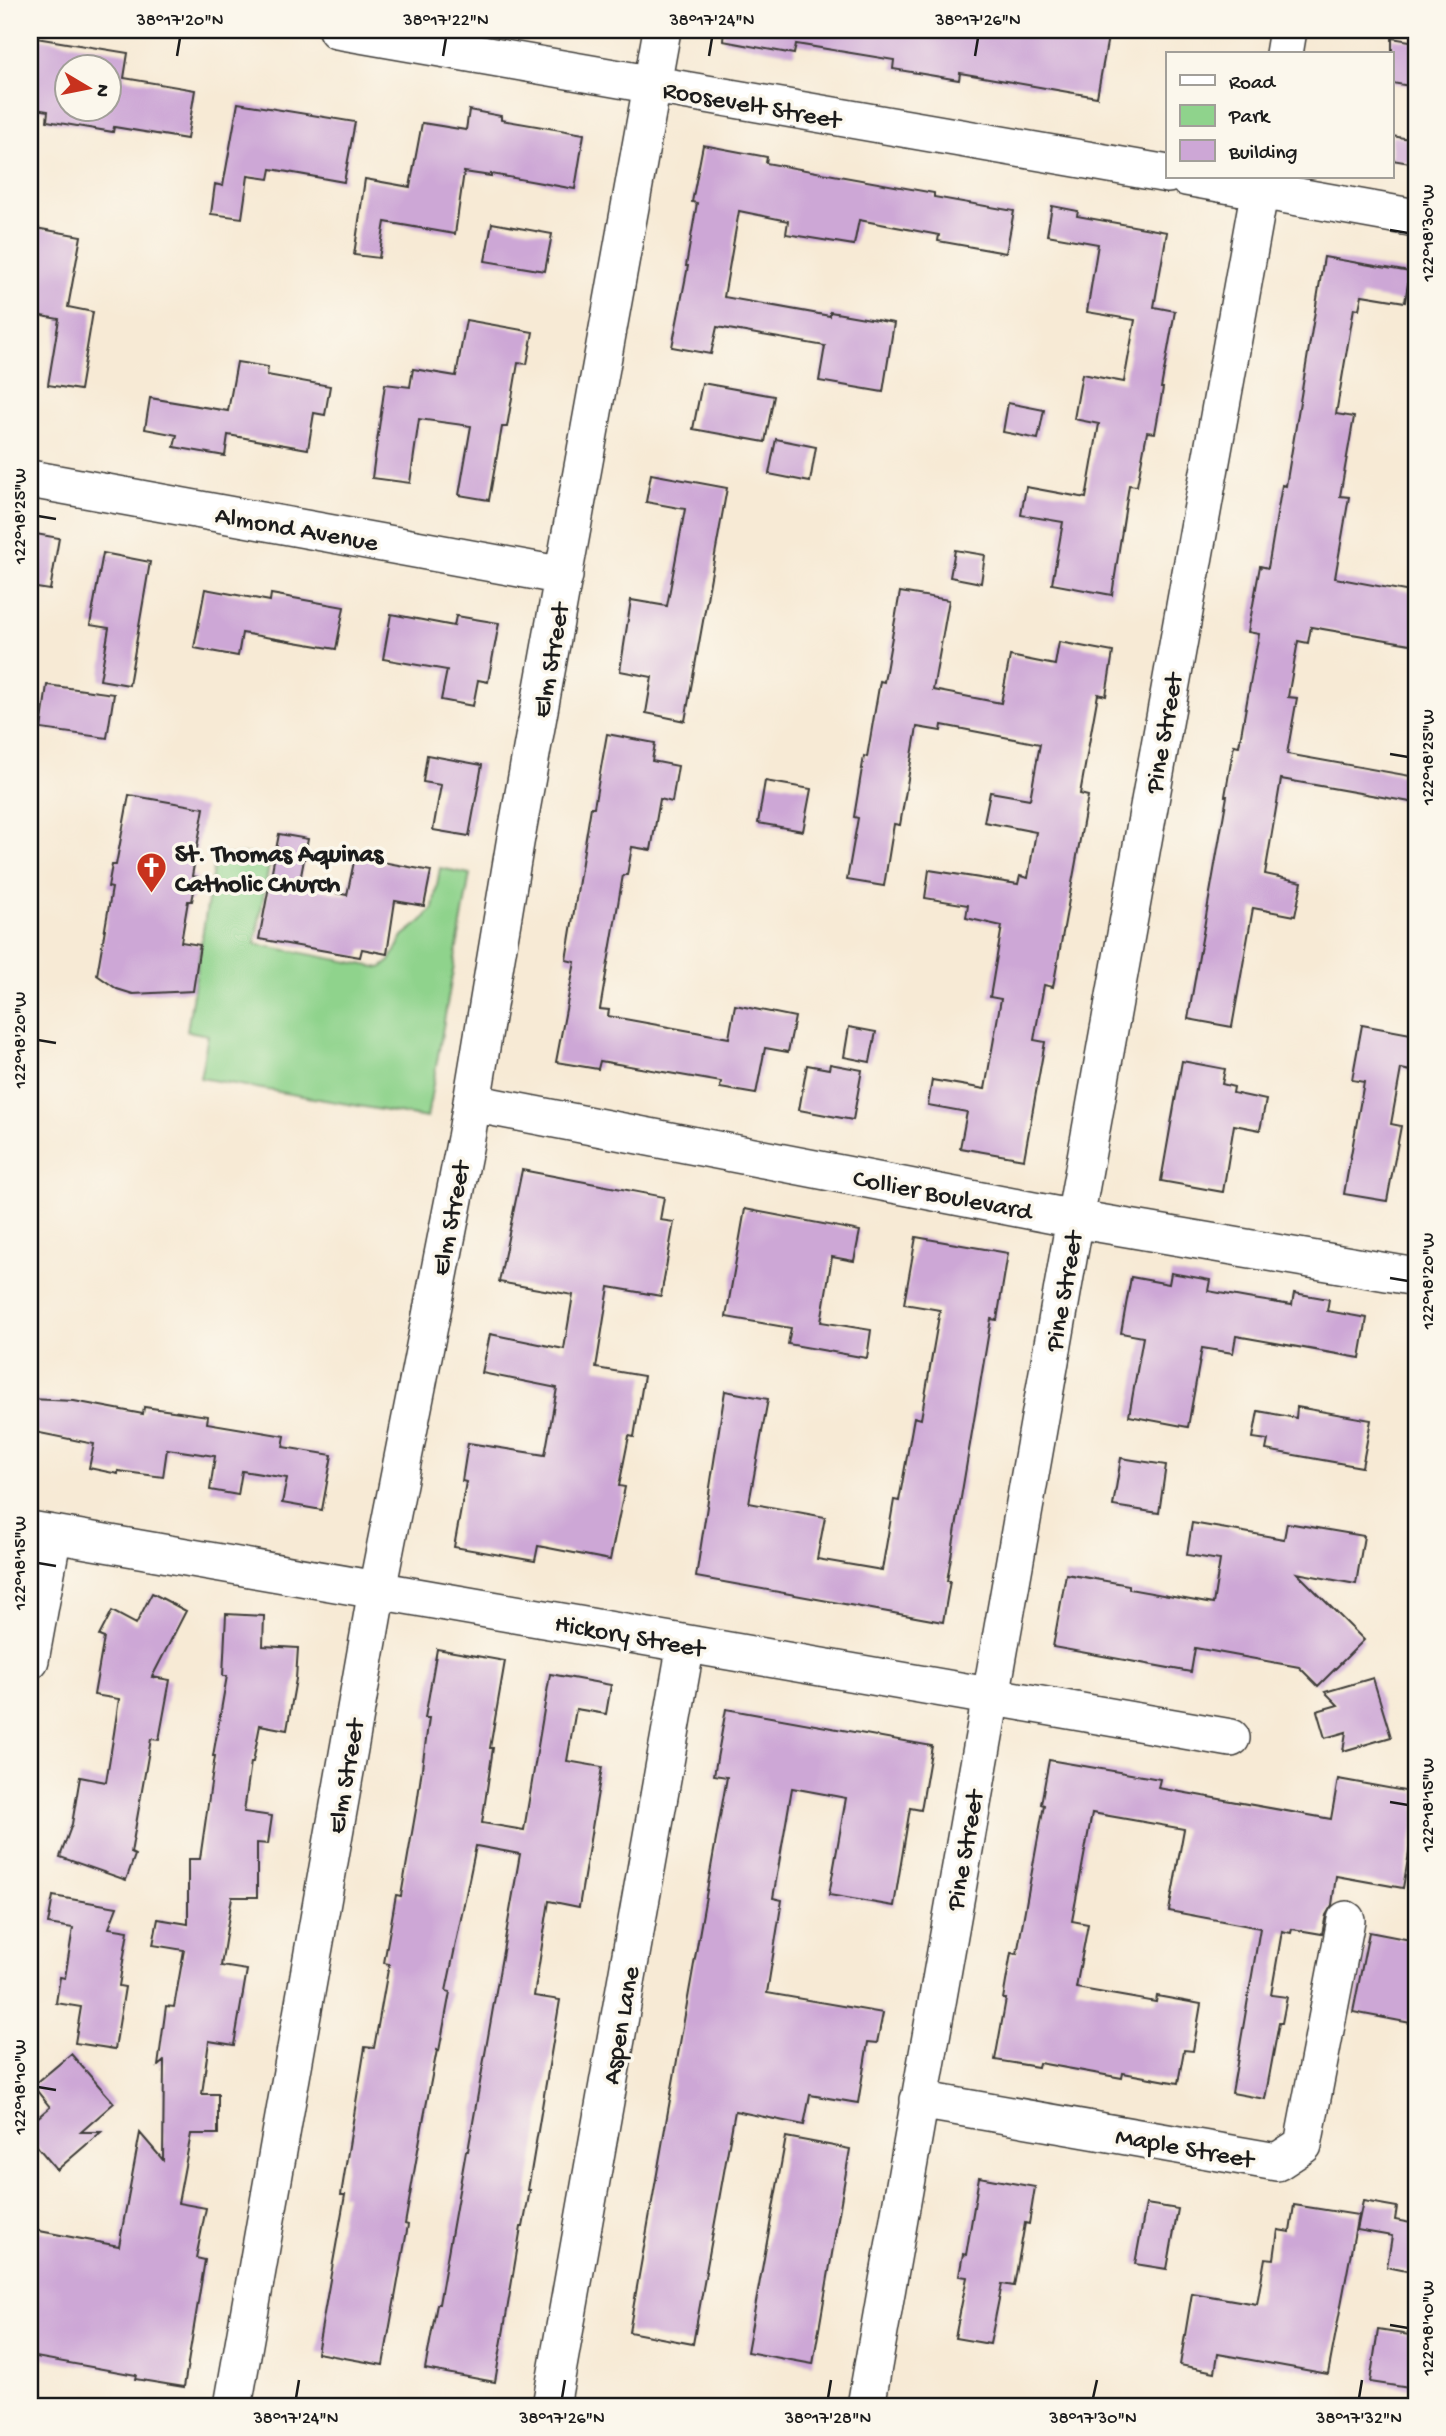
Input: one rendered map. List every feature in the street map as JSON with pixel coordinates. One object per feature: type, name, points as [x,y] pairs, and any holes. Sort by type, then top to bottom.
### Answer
[{"type":"street","name":"Roosevelt Street","points":[[337,30],[399,35],[652,86],[1166,174]]},
{"type":"street","name":"Elm Street","points":[[233,2406],[377,1590],[472,1102],[513,854],[662,30]]},
{"type":"street","points":[[1284,52],[1288,30]]},
{"type":"street","points":[[1198,178],[1261,183],[1416,218]]},
{"type":"street","name":"Pine Street","points":[[866,2406],[1261,183]]},
{"type":"street","name":"Almond Avenue","points":[[30,479],[564,576]]},
{"type":"street","name":"Collier Boulevard","points":[[472,1102],[1075,1219],[1416,1277]]},
{"type":"street","points":[[30,1660],[41,1532]]},
{"type":"street","name":"Hickory Street","points":[[41,1532],[1231,1738]]},
{"type":"street","name":"Aspen Lane","points":[[551,2406],[686,1644]]},
{"type":"street","name":"Maple Street","points":[[919,2100],[1277,2162],[1303,2145],[1346,1920]]},
{"type":"green space","points":[[253,854],[270,860],[255,944],[381,968],[390,961],[403,936],[433,908],[440,868],[470,874],[427,1118],[200,1078],[208,1035],[187,1031],[215,856]]},
{"type":"building","points":[[724,30],[1068,30],[1108,37],[1097,97],[960,73],[959,80],[893,69],[894,60],[796,44],[794,54],[723,41]]},
{"type":"building","points":[[30,37],[122,52],[52,52],[52,122],[47,121],[48,111],[30,108]]},
{"type":"building","points":[[1392,38],[1416,42],[1416,87],[1394,83]]},
{"type":"building","points":[[122,52],[128,53],[124,78],[195,90],[187,139],[114,127],[113,132],[53,122],[122,122]]},
{"type":"building","points":[[238,103],[355,122],[344,182],[271,169],[269,179],[248,176],[242,218],[211,214],[215,184],[223,186]]},
{"type":"building","points":[[469,110],[501,116],[501,120],[584,134],[575,189],[491,174],[464,172],[455,234],[385,222],[379,258],[354,255],[365,179],[410,187],[422,123],[466,130]]},
{"type":"building","points":[[1394,136],[1416,140],[1416,164],[1394,160]]},
{"type":"building","points":[[703,145],[767,157],[766,163],[934,193],[934,197],[1014,211],[1006,253],[938,241],[939,235],[859,220],[854,245],[786,234],[788,221],[739,211],[724,297],[830,316],[830,312],[894,323],[883,392],[819,381],[825,346],[717,327],[711,354],[672,347],[688,266],[697,203],[692,202]]},
{"type":"building","points":[[1052,206],[1078,211],[1077,216],[1167,232],[1154,307],[1175,311],[1155,433],[1147,432],[1137,486],[1129,485],[1112,595],[1052,584],[1063,522],[1021,515],[1026,487],[1086,498],[1099,424],[1074,419],[1082,374],[1124,382],[1135,320],[1087,312],[1098,244],[1047,235]]},
{"type":"building","points":[[492,223],[552,234],[545,271],[485,261]]},
{"type":"building","points":[[30,227],[81,236],[68,307],[93,312],[80,390],[48,385],[59,319],[30,314]]},
{"type":"building","points":[[1324,257],[1410,272],[1405,302],[1362,295],[1359,309],[1354,308],[1336,414],[1354,417],[1340,496],[1349,497],[1335,578],[1416,593],[1416,645],[1311,627],[1308,643],[1298,641],[1288,697],[1297,698],[1287,754],[1416,777],[1416,803],[1281,779],[1265,874],[1302,882],[1295,916],[1253,908],[1232,1027],[1188,1019],[1234,745],[1239,746],[1259,634],[1248,632],[1260,566],[1268,568],[1282,485],[1286,486]]},
{"type":"building","points":[[466,320],[533,332],[527,364],[518,363],[507,427],[502,427],[489,500],[459,495],[471,426],[419,419],[410,483],[372,478],[385,384],[410,387],[413,369],[456,376]]},
{"type":"building","points":[[237,362],[268,367],[267,375],[330,386],[325,415],[314,413],[308,449],[228,435],[225,456],[174,447],[177,435],[145,429],[150,398],[228,411]]},
{"type":"building","points":[[702,383],[774,396],[765,442],[693,429]]},
{"type":"building","points":[[1008,403],[1044,410],[1038,439],[1003,432]]},
{"type":"building","points":[[776,439],[816,447],[810,482],[769,474]]},
{"type":"building","points":[[651,474],[727,488],[685,721],[646,713],[652,677],[620,671],[631,600],[667,606],[685,509],[646,502]]},
{"type":"building","points":[[30,533],[59,538],[50,590],[30,587]]},
{"type":"building","points":[[955,550],[985,555],[981,583],[950,577]]},
{"type":"building","points":[[103,553],[150,562],[129,685],[100,680],[109,628],[90,625]]},
{"type":"building","points":[[205,589],[270,601],[271,594],[344,607],[336,649],[242,633],[238,656],[194,648]]},
{"type":"building","points":[[900,592],[949,600],[933,690],[1001,703],[1010,656],[1055,665],[1059,642],[1113,652],[1106,696],[1098,694],[1080,794],[1088,796],[1053,987],[1044,985],[1034,1040],[1045,1042],[1024,1159],[960,1148],[967,1112],[928,1105],[932,1080],[985,1089],[1001,999],[990,997],[1002,926],[966,918],[968,905],[925,898],[929,870],[1018,884],[1020,876],[1028,878],[1036,832],[984,822],[990,792],[1030,799],[1040,744],[942,725],[941,731],[917,727],[900,825],[894,824],[884,886],[847,880],[858,818],[854,817],[864,756],[867,757],[880,681],[884,682]]},
{"type":"building","points":[[391,614],[454,626],[456,616],[499,623],[488,682],[478,680],[473,706],[441,700],[447,670],[383,659]]},
{"type":"building","points":[[47,685],[114,694],[107,738],[41,729]]},
{"type":"building","points":[[607,734],[655,743],[652,761],[678,766],[672,802],[660,799],[651,850],[632,847],[627,875],[623,875],[600,1009],[609,1010],[608,1016],[729,1038],[735,1005],[795,1017],[788,1052],[765,1048],[756,1094],[720,1088],[721,1082],[600,1061],[598,1069],[556,1062],[575,962],[566,960],[591,807],[594,807]]},
{"type":"building","points":[[427,755],[482,765],[469,836],[433,830],[441,785],[423,782]]},
{"type":"building","points":[[765,781],[811,789],[803,831],[758,823]]},
{"type":"building","name":"St. Thomas Aquinas Catholic Church","points":[[129,795],[204,808],[192,876],[197,877],[192,901],[188,901],[181,942],[200,945],[193,991],[133,994],[117,989],[97,975],[112,888],[108,887],[112,865],[116,865]]},
{"type":"building","points":[[279,834],[308,839],[299,886],[347,895],[355,857],[431,871],[424,906],[395,901],[387,954],[362,949],[360,957],[259,939]]},
{"type":"building","points":[[1362,1025],[1416,1035],[1416,1072],[1401,1069],[1391,1124],[1401,1126],[1387,1201],[1344,1194],[1364,1082],[1352,1080]]},
{"type":"building","points":[[849,1027],[876,1032],[870,1062],[844,1057]]},
{"type":"building","points":[[1182,1061],[1225,1069],[1222,1084],[1234,1087],[1233,1093],[1266,1100],[1260,1130],[1234,1125],[1223,1192],[1161,1181]]},
{"type":"building","points":[[830,1064],[862,1070],[853,1120],[799,1110],[807,1065],[829,1069]]},
{"type":"building","points":[[522,1170],[664,1197],[660,1220],[674,1222],[661,1296],[609,1287],[596,1368],[644,1376],[634,1437],[629,1436],[619,1486],[625,1487],[610,1560],[538,1546],[535,1561],[454,1547],[466,1482],[462,1481],[468,1443],[545,1455],[557,1388],[482,1373],[490,1334],[564,1349],[573,1295],[499,1282]]},
{"type":"building","points":[[745,1209],[860,1231],[854,1261],[832,1257],[821,1322],[871,1330],[867,1358],[788,1344],[791,1328],[726,1317]]},
{"type":"building","points":[[916,1237],[1008,1253],[997,1320],[991,1319],[947,1581],[950,1581],[943,1622],[696,1577],[725,1391],[768,1399],[749,1503],[825,1517],[817,1559],[882,1570],[894,1500],[899,1501],[914,1417],[921,1419],[940,1310],[904,1304]]},
{"type":"building","points":[[1171,1273],[1210,1280],[1208,1291],[1253,1299],[1292,1305],[1294,1293],[1329,1299],[1327,1311],[1367,1318],[1360,1358],[1236,1336],[1233,1353],[1202,1348],[1188,1427],[1129,1416],[1143,1337],[1121,1333],[1131,1277],[1169,1284]]},
{"type":"building","points":[[30,1399],[74,1401],[143,1414],[144,1407],[208,1416],[207,1423],[285,1436],[283,1447],[332,1455],[322,1510],[282,1503],[287,1478],[242,1471],[238,1495],[210,1490],[215,1456],[167,1449],[163,1477],[118,1471],[118,1474],[89,1468],[94,1444],[30,1431]]},
{"type":"building","points":[[1297,1407],[1371,1420],[1362,1467],[1266,1450],[1268,1440],[1253,1438],[1258,1411],[1296,1418]]},
{"type":"building","points":[[1121,1458],[1166,1465],[1159,1513],[1113,1506]]},
{"type":"building","points":[[1192,1523],[1284,1539],[1287,1523],[1364,1536],[1356,1584],[1297,1573],[1364,1640],[1318,1686],[1299,1667],[1195,1648],[1191,1672],[1053,1647],[1066,1574],[1213,1604],[1220,1560],[1187,1555]]},
{"type":"building","points":[[152,1593],[186,1611],[152,1677],[170,1680],[159,1740],[151,1739],[131,1853],[135,1855],[126,1880],[60,1857],[72,1824],[80,1777],[106,1782],[119,1699],[94,1695],[104,1638],[99,1636],[112,1611],[136,1624]]},
{"type":"building","points":[[226,1614],[264,1616],[263,1646],[298,1648],[296,1679],[287,1730],[260,1725],[251,1762],[244,1812],[272,1816],[268,1844],[257,1843],[257,1897],[232,1897],[221,1966],[247,1970],[234,2045],[209,2041],[202,2094],[218,2094],[218,2134],[191,2134],[178,2203],[206,2208],[196,2258],[205,2260],[184,2387],[135,2379],[136,2375],[30,2356],[30,2253],[34,2230],[119,2246],[140,2133],[163,2160],[164,2061],[158,2066],[166,2006],[174,2007],[184,1950],[153,1945],[158,1919],[188,1924],[188,1859],[200,1859],[213,1756],[227,1676],[223,1676]]},
{"type":"building","points":[[437,1649],[505,1661],[490,1748],[493,1748],[482,1823],[524,1830],[550,1674],[611,1685],[606,1714],[576,1709],[567,1761],[602,1767],[579,1907],[549,1901],[534,1996],[560,2000],[530,2190],[521,2227],[495,2382],[425,2369],[468,2151],[520,1854],[476,1846],[446,1991],[450,1992],[422,2127],[383,2365],[317,2353],[345,2195],[341,2195],[365,2047],[374,2048],[389,1964],[384,1963],[396,1895],[401,1896],[417,1804],[429,1718],[425,1718]]},
{"type":"building","points":[[1373,1678],[1391,1737],[1343,1751],[1346,1732],[1325,1738],[1317,1711],[1338,1705],[1325,1692]]},
{"type":"building","points":[[726,1709],[932,1746],[921,1810],[910,1808],[894,1906],[829,1895],[846,1798],[792,1788],[773,1898],[782,1900],[767,1993],[883,2013],[877,2043],[868,2042],[858,2103],[810,2095],[804,2125],[735,2111],[693,2344],[629,2332],[727,1777],[714,1775]]},
{"type":"building","points":[[1049,1760],[1160,1779],[1158,1788],[1331,1819],[1338,1779],[1416,1793],[1416,1813],[1403,1888],[1336,1876],[1332,1905],[1326,1915],[1322,1934],[1292,1929],[1291,1933],[1282,1931],[1271,1995],[1287,1997],[1282,2023],[1279,2023],[1265,2099],[1232,2093],[1260,1928],[1169,1911],[1184,1829],[1092,1813],[1072,1921],[1088,1924],[1076,1988],[1156,2002],[1157,1996],[1201,2004],[1193,2051],[1184,2050],[1178,2083],[1123,2073],[1122,2078],[1039,2063],[1038,2067],[995,2060],[1011,1953],[1017,1954],[1044,1805],[1041,1804]]},
{"type":"building","points":[[53,1896],[117,1907],[109,1928],[128,1931],[119,1986],[125,1987],[115,2049],[75,2043],[81,2007],[56,2003],[60,1977],[65,1978],[73,1928],[48,1924]]},
{"type":"building","points":[[1369,1932],[1416,1941],[1416,2024],[1353,2012]]},
{"type":"building","points":[[71,2054],[114,2103],[81,2132],[101,2132],[57,2170],[30,2138],[30,2124],[50,2107],[33,2086]]},
{"type":"building","points":[[786,2137],[850,2149],[813,2364],[747,2352]]},
{"type":"building","points":[[979,2177],[1035,2187],[1029,2224],[1025,2223],[1014,2286],[1002,2284],[990,2344],[955,2338],[967,2277],[959,2276],[963,2254],[966,2255]]},
{"type":"building","points":[[1363,2201],[1397,2207],[1395,2220],[1416,2224],[1416,2273],[1387,2267],[1392,2236],[1357,2230]]},
{"type":"building","points":[[1146,2204],[1178,2209],[1167,2269],[1135,2264]]},
{"type":"building","points":[[1294,2205],[1358,2215],[1328,2374],[1218,2354],[1215,2372],[1180,2365],[1192,2293],[1257,2304],[1265,2258],[1274,2259],[1278,2230],[1290,2232]]},
{"type":"building","points":[[1378,2330],[1416,2336],[1416,2389],[1370,2382]]},
{"type":"place","name":"St. Thomas Aquinas Catholic Church","points":[[152,894]]}]
